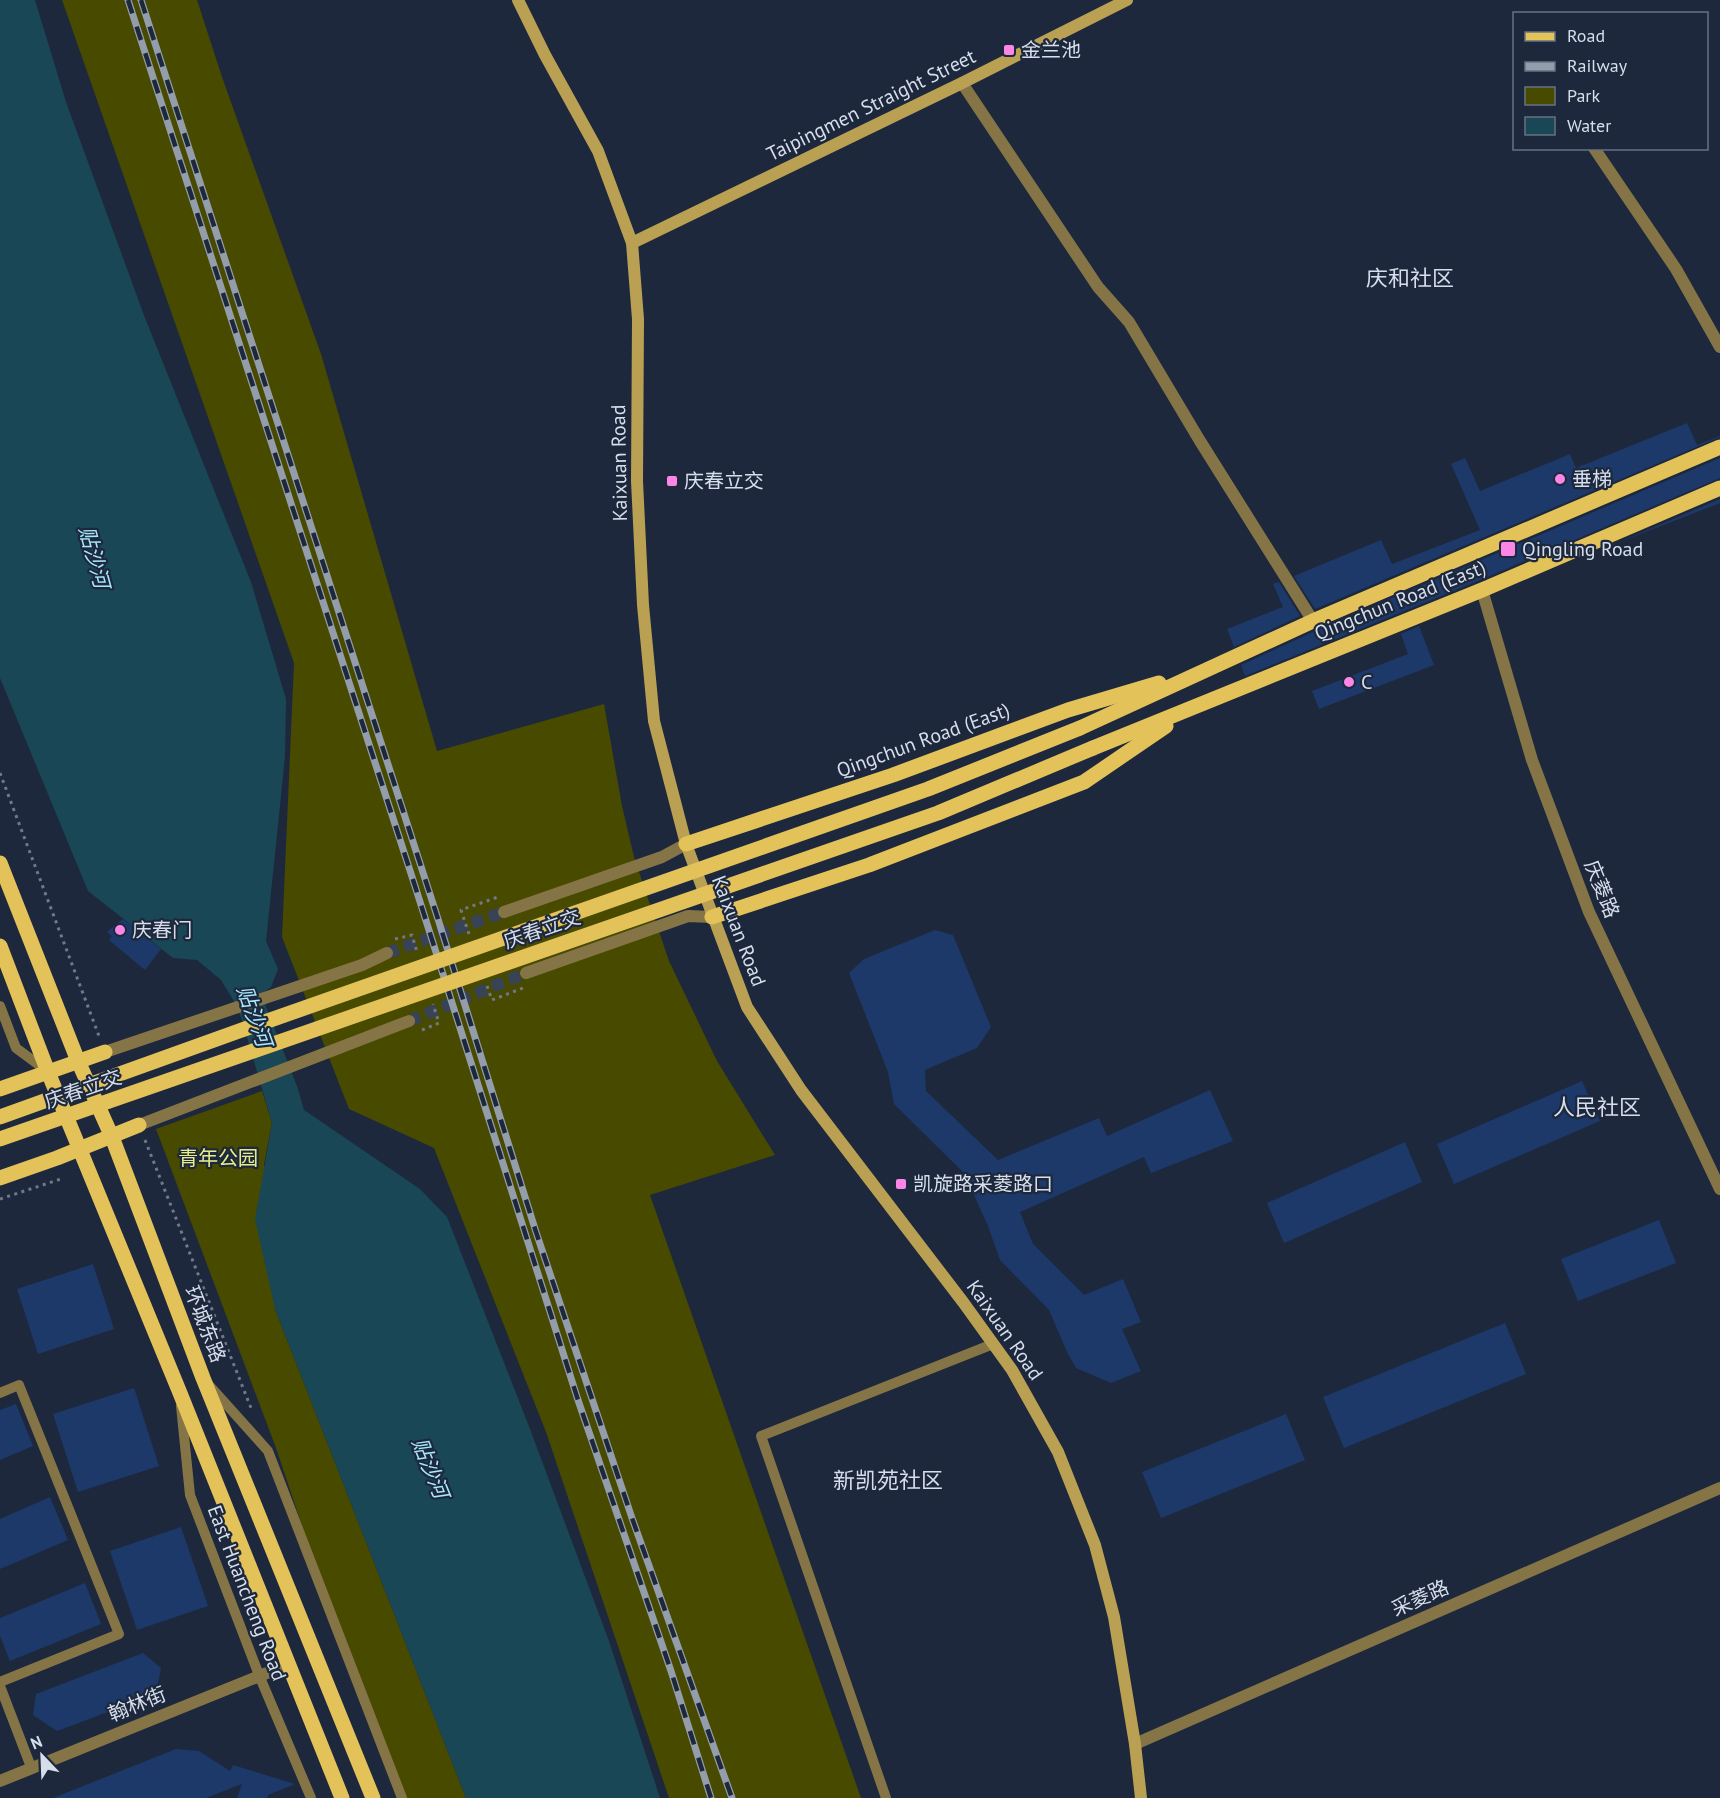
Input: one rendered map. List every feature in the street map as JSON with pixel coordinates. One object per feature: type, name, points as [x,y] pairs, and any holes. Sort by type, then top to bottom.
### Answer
[{"type":"main road","name":"Kaixuan Road","points":[[518,0],[544,55],[598,151],[632,243],[638,319],[637,481],[643,605],[654,721],[686,844],[747,1007],[801,1090],[1012,1370],[1058,1452],[1095,1545],[1114,1617],[1135,1744],[1141,1798]]},
{"type":"main road","name":"Taipingmen Straight Street","points":[[632,243],[962,83],[1111,4],[1127,0]]},
{"type":"main road","name":"Qingchun Road (East)","points":[[1080,728],[1313,621],[1720,447]]},
{"type":"main road","name":"Qingchun Road (East)","points":[[1093,748],[1482,590],[1720,488]]},
{"type":"main road","name":"Qingchun Road (East)","points":[[686,844],[893,775],[1068,710],[1210,668]]},
{"type":"main road","name":"Qingchun Road (East)","points":[[712,917],[869,865],[1084,782],[1195,706]]},
{"type":"main road","name":"庆春立交","points":[[0,1117],[239,1030],[928,789],[1080,728]]},
{"type":"main road","name":"庆春立交","points":[[0,1139],[938,813],[1093,748]]},
{"type":"main road","name":"环城东路","points":[[0,863],[78,1061],[112,1137],[203,1378],[373,1798]]},
{"type":"main road","points":[[0,946],[48,1072],[180,1393],[342,1798]]},
{"type":"main road","points":[[0,1089],[105,1052]]},
{"type":"main road","points":[[0,1178],[139,1125]]},
{"type":"street","points":[[962,83],[1098,287],[1129,321],[1200,441],[1313,621]]},
{"type":"street","points":[[1595,150],[1676,268],[1720,347]]},
{"type":"street","name":"庆菱路","points":[[1482,590],[1532,760],[1589,912],[1720,1189]]},
{"type":"street","points":[[504,912],[662,857],[686,844]]},
{"type":"street","points":[[526,973],[687,916],[712,917]]},
{"type":"street","points":[[105,1052],[362,966],[387,953]]},
{"type":"street","points":[[139,1125],[409,1021]]},
{"type":"street","name":"采菱路","points":[[1135,1744],[1720,1488]]},
{"type":"street","name":"翰林街","points":[[0,1781],[289,1664]]},
{"type":"lane","points":[[0,1006],[16,1048],[48,1072]]},
{"type":"lane","points":[[886,1798],[761,1436],[993,1344]]},
{"type":"lane","points":[[203,1378],[268,1452],[402,1798]]},
{"type":"lane","points":[[0,1393],[19,1385],[119,1634],[0,1684],[31,1767]]},
{"type":"lane","name":"East Huancheng Road","points":[[180,1393],[190,1495],[259,1675],[311,1798]]},
{"type":"path","points":[[0,1199],[63,1178]]},
{"type":"green space","points":[[62,0],[197,0],[222,77],[321,354],[437,751],[604,704],[622,806],[634,857],[669,961],[717,1061],[775,1155],[650,1195],[861,1798],[669,1798],[546,1432],[434,1148],[349,1109],[282,937],[294,663]]},
{"type":"green space","name":"青年公园","points":[[262,1091],[272,1123],[264,1164],[275,1309],[466,1798],[402,1798],[344,1651],[276,1448],[156,1129]]},
{"type":"water","name":"贴沙河","points":[[0,0],[35,0],[66,102],[145,318],[251,582],[286,699],[285,757],[266,941],[278,969],[271,987],[261,994],[304,1110],[420,1189],[447,1217],[530,1429],[609,1641],[660,1798],[466,1798],[275,1309],[255,1219],[272,1123],[235,1003],[221,980],[197,960],[173,958],[88,891],[0,678]]},
{"type":"building","points":[[1687,423],[1697,445],[1720,437],[1315,609],[1294,576],[1381,540],[1392,564],[1480,530],[1451,464],[1465,458],[1480,491],[1570,454],[1576,468]]},
{"type":"building","points":[[1720,458],[1720,478],[1478,581],[1245,676],[1241,665],[1317,630]]},
{"type":"building","points":[[1720,499],[1720,503],[1617,543]]},
{"type":"building","points":[[1279,582],[1300,616],[1234,647],[1227,629],[1283,607],[1273,584]]},
{"type":"building","points":[[1419,626],[1434,665],[1319,709],[1312,691],[1408,654],[1401,634]]},
{"type":"building","points":[[123,919],[161,949],[145,970],[109,940],[112,936],[107,932]]},
{"type":"building","points":[[935,930],[953,935],[991,1027],[977,1048],[925,1070],[926,1091],[998,1160],[1099,1118],[1107,1136],[1210,1090],[1233,1141],[1151,1173],[1144,1157],[1020,1212],[1033,1244],[1084,1295],[1123,1279],[1141,1322],[1122,1329],[1141,1371],[1111,1383],[1076,1368],[1049,1310],[1000,1260],[988,1226],[964,1173],[894,1104],[888,1072],[849,973],[864,959]]},
{"type":"building","points":[[1582,1081],[1600,1121],[1454,1184],[1437,1144]]},
{"type":"building","points":[[1405,1142],[1422,1182],[1284,1243],[1267,1203]]},
{"type":"building","points":[[1659,1220],[1676,1263],[1578,1301],[1561,1259]]},
{"type":"building","points":[[93,1264],[114,1329],[38,1354],[17,1289]]},
{"type":"building","points":[[1505,1323],[1526,1374],[1344,1448],[1323,1397]]},
{"type":"building","points":[[134,1388],[159,1466],[78,1492],[53,1414]]},
{"type":"building","points":[[16,1404],[33,1446],[0,1460],[0,1410]]},
{"type":"building","points":[[1286,1414],[1305,1460],[1161,1518],[1142,1472]]},
{"type":"building","points":[[50,1497],[68,1540],[0,1569],[0,1519]]},
{"type":"building","points":[[181,1527],[208,1606],[137,1630],[110,1551]]},
{"type":"building","points":[[85,1583],[101,1624],[10,1661],[0,1636],[0,1618]]},
{"type":"building","points":[[143,1653],[161,1668],[156,1694],[57,1731],[33,1715],[36,1694]]},
{"type":"building","points":[[176,1749],[199,1751],[230,1771],[233,1765],[295,1784],[268,1795],[267,1798],[237,1798],[242,1784],[206,1798],[53,1798]]},
{"type":"tunnel","points":[[387,953],[504,912]]},
{"type":"tunnel","points":[[409,1021],[526,973]]},
{"type":"railway","points":[[128,0],[415,886],[578,1400],[671,1671],[711,1798]]},
{"type":"railway","points":[[141,0],[438,919],[536,1232],[632,1518],[732,1798]]},
{"type":"place","name":"金兰池","points":[[1009,50]]},
{"type":"place","name":"垂梯","points":[[1560,479]]},
{"type":"place","name":"庆春立交","points":[[672,481]]},
{"type":"place","name":"Qingling Road","points":[[1508,549]]},
{"type":"place","name":"C","points":[[1349,682]]},
{"type":"place","name":"庆春门","points":[[120,930]]},
{"type":"place","name":"凯旋路采菱路口","points":[[901,1184]]},
{"type":"district","name":"庆和社区","points":[[1410,278]]},
{"type":"district","name":"人民社区","points":[[1597,1107]]},
{"type":"district","name":"新凯苑社区","points":[[888,1480]]}]
